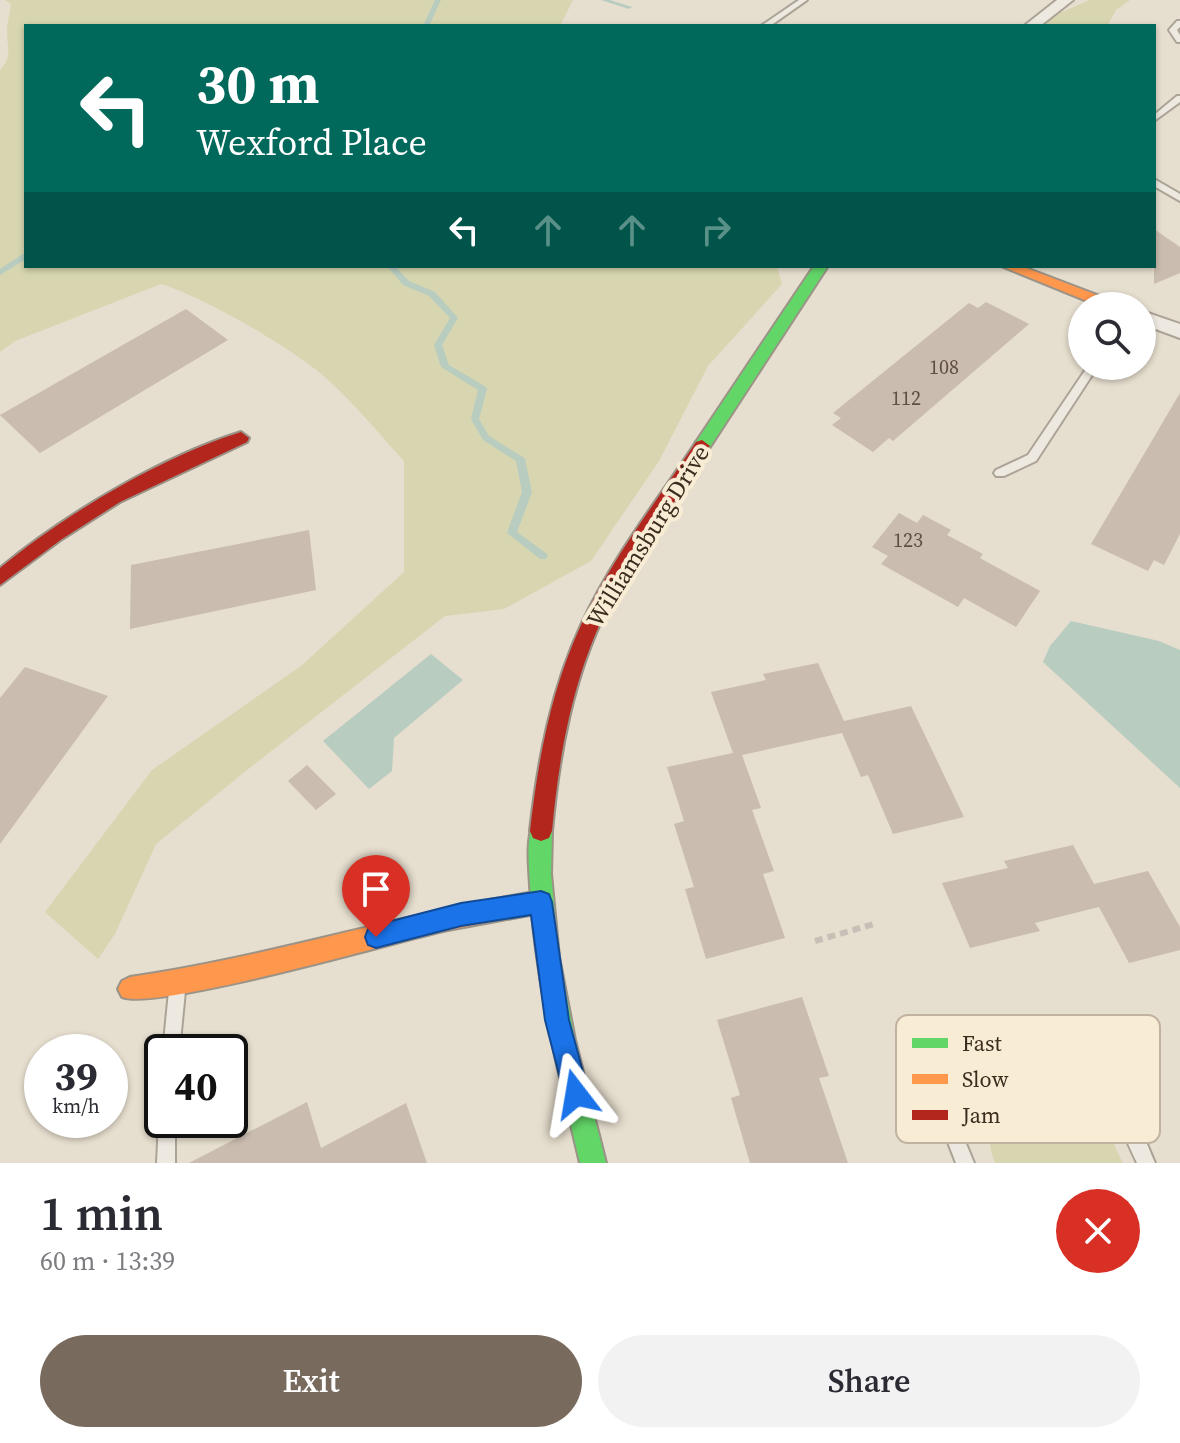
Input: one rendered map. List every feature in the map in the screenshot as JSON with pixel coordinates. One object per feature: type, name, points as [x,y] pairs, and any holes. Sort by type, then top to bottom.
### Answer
[{"type":"street","points":[[1034,24],[1066,0]]},
{"type":"street","name":"Williamsburg Drive","points":[[593,1163],[557,1020],[541,902],[540,844],[546,787],[559,716],[585,638],[619,575],[820,268]]},
{"type":"street","points":[[1013,268],[1076,292]]},
{"type":"street","points":[[1156,322],[1180,331]]},
{"type":"street","points":[[0,578],[35,545],[89,507],[241,438]]},
{"type":"street","points":[[130,989],[177,985],[253,970],[461,914],[541,902]]},
{"type":"lane","points":[[768,24],[804,0]]},
{"type":"lane","points":[[1180,23],[1173,30],[1180,40]]},
{"type":"lane","points":[[1156,117],[1180,98]]},
{"type":"lane","points":[[1156,183],[1180,198]]},
{"type":"lane","points":[[1000,473],[1032,458],[1084,380]]},
{"type":"lane","points":[[173,1034],[177,985]]},
{"type":"lane","points":[[166,1163],[167,1138]]},
{"type":"lane","points":[[957,1143],[965,1163]]},
{"type":"lane","points":[[1136,1143],[1146,1163]]},
{"type":"path","points":[[815,941],[874,924]]},
{"type":"green space","points":[[5,0],[573,0],[561,24],[24,24],[24,268],[778,268],[782,284],[708,366],[659,461],[591,561],[504,609],[445,616],[252,766],[156,844],[115,934],[98,959],[45,912],[152,770],[301,666],[404,572],[404,461],[313,367],[272,339],[223,312],[161,284],[15,341],[0,352],[0,70],[8,56],[7,29],[11,4]]},
{"type":"green space","points":[[1090,0],[1130,0],[1116,10],[1108,24],[1042,24],[1050,17]]},
{"type":"green space","points":[[990,1143],[1113,1143],[1123,1163],[995,1163]]},
{"type":"shaded area","points":[[1071,621],[1159,641],[1180,650],[1180,788],[1043,662],[1050,646]]},
{"type":"shaded area","points":[[431,654],[463,680],[394,738],[392,771],[369,789],[323,741]]},
{"type":"building","points":[[1156,230],[1180,247],[1180,273],[1154,284]]},
{"type":"building","points":[[986,302],[1029,324],[893,441],[889,438],[873,452],[832,425],[841,418],[833,413],[969,303],[978,308]]},
{"type":"building","points":[[186,309],[228,340],[40,453],[0,415]]},
{"type":"building","points":[[1180,393],[1180,534],[1164,565],[1154,560],[1148,571],[1091,544]]},
{"type":"building","points":[[899,513],[917,523],[923,515],[951,530],[947,535],[983,554],[980,558],[1040,591],[1016,627],[964,598],[958,607],[881,564],[888,556],[872,547]]},
{"type":"building","points":[[309,530],[316,590],[130,629],[131,565]]},
{"type":"building","points":[[818,663],[844,721],[911,706],[964,817],[893,834],[868,775],[861,777],[842,733],[742,755],[761,808],[752,810],[774,871],[763,874],[785,938],[706,959],[685,889],[694,887],[674,824],[684,821],[667,767],[733,753],[711,692],[766,680],[763,674]]},
{"type":"building","points":[[25,667],[108,696],[0,844],[0,698]]},
{"type":"building","points":[[307,765],[336,794],[316,810],[288,781]]},
{"type":"building","points":[[1073,845],[1094,884],[1148,871],[1180,927],[1180,950],[1129,963],[1099,907],[1035,923],[1040,931],[970,948],[942,883],[1008,868],[1004,861]]},
{"type":"building","points":[[802,997],[829,1076],[819,1078],[848,1163],[750,1163],[731,1098],[740,1095],[717,1020]]},
{"type":"building","points":[[307,1102],[321,1148],[406,1103],[427,1163],[189,1163],[237,1138],[248,1138],[248,1132]]},
{"type":"waterway","points":[[427,24],[438,0]]},
{"type":"waterway","points":[[604,0],[629,7]]},
{"type":"waterway","points":[[0,273],[24,257]]},
{"type":"waterway","points":[[393,268],[406,283],[432,294],[454,318],[438,345],[445,367],[483,389],[475,419],[486,438],[520,459],[527,492],[512,533],[543,556]]},
{"type":"traffic: fast","points":[[702,446],[820,268]]},
{"type":"traffic: fast","points":[[541,831],[540,874],[548,957],[563,1040],[593,1163]]},
{"type":"traffic: slow","points":[[1013,268],[1076,292]]},
{"type":"traffic: slow","points":[[130,989],[234,971],[438,921],[541,902]]},
{"type":"traffic: jam","points":[[0,578],[56,534],[114,498],[176,466],[241,438]]},
{"type":"traffic: jam","points":[[541,831],[557,725],[580,648],[615,577],[702,446]]},
{"type":"route","points":[[376,937],[461,914],[541,902],[557,1020],[576,1094]]}]
